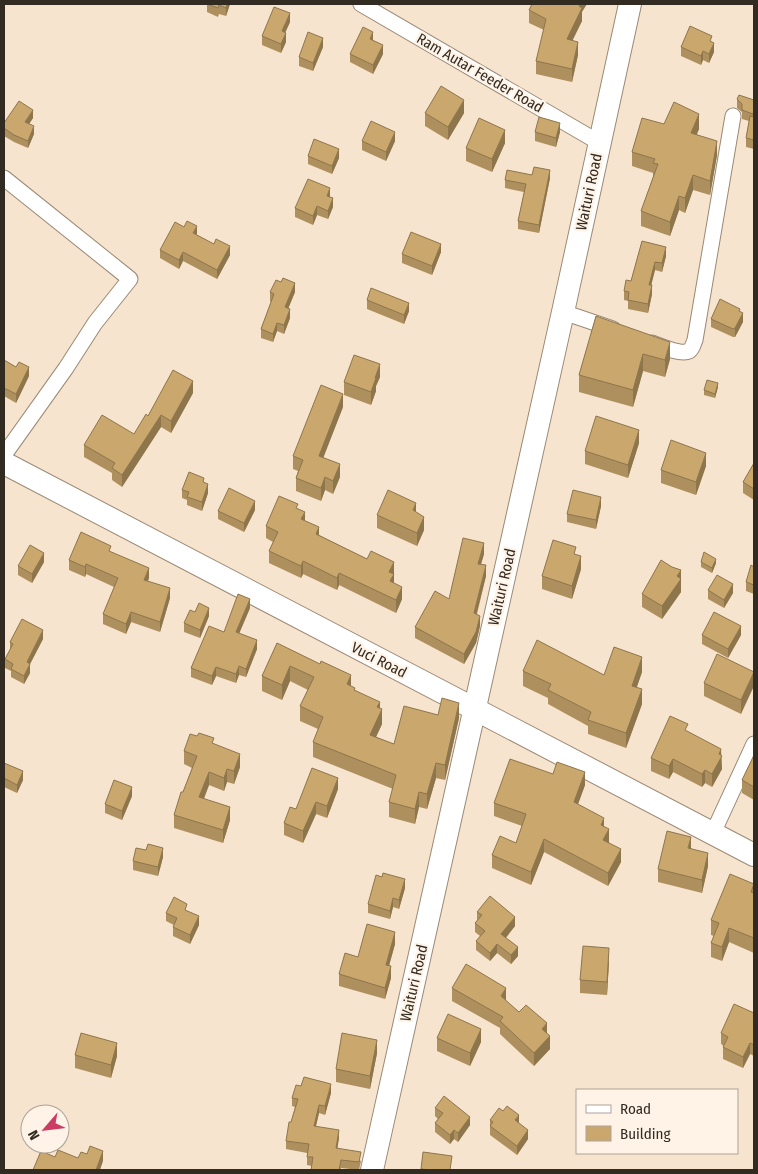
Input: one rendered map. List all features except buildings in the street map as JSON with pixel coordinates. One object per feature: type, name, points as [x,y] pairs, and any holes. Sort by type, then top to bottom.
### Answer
[{"type":"main road","name":"Waituri Road","points":[[372,1170],[630,4]]},
{"type":"main road","name":"Vuci Road","points":[[4,464],[754,855]]},
{"type":"street","name":"Ram Autar Feeder Road","points":[[361,4],[600,143]]},
{"type":"street","points":[[641,339],[675,351],[685,352],[692,348],[695,340],[734,116]]},
{"type":"street","points":[[4,178],[130,279],[95,323],[66,368],[4,455]]},
{"type":"street","points":[[563,312],[624,333]]},
{"type":"street","points":[[713,833],[754,744]]}]
